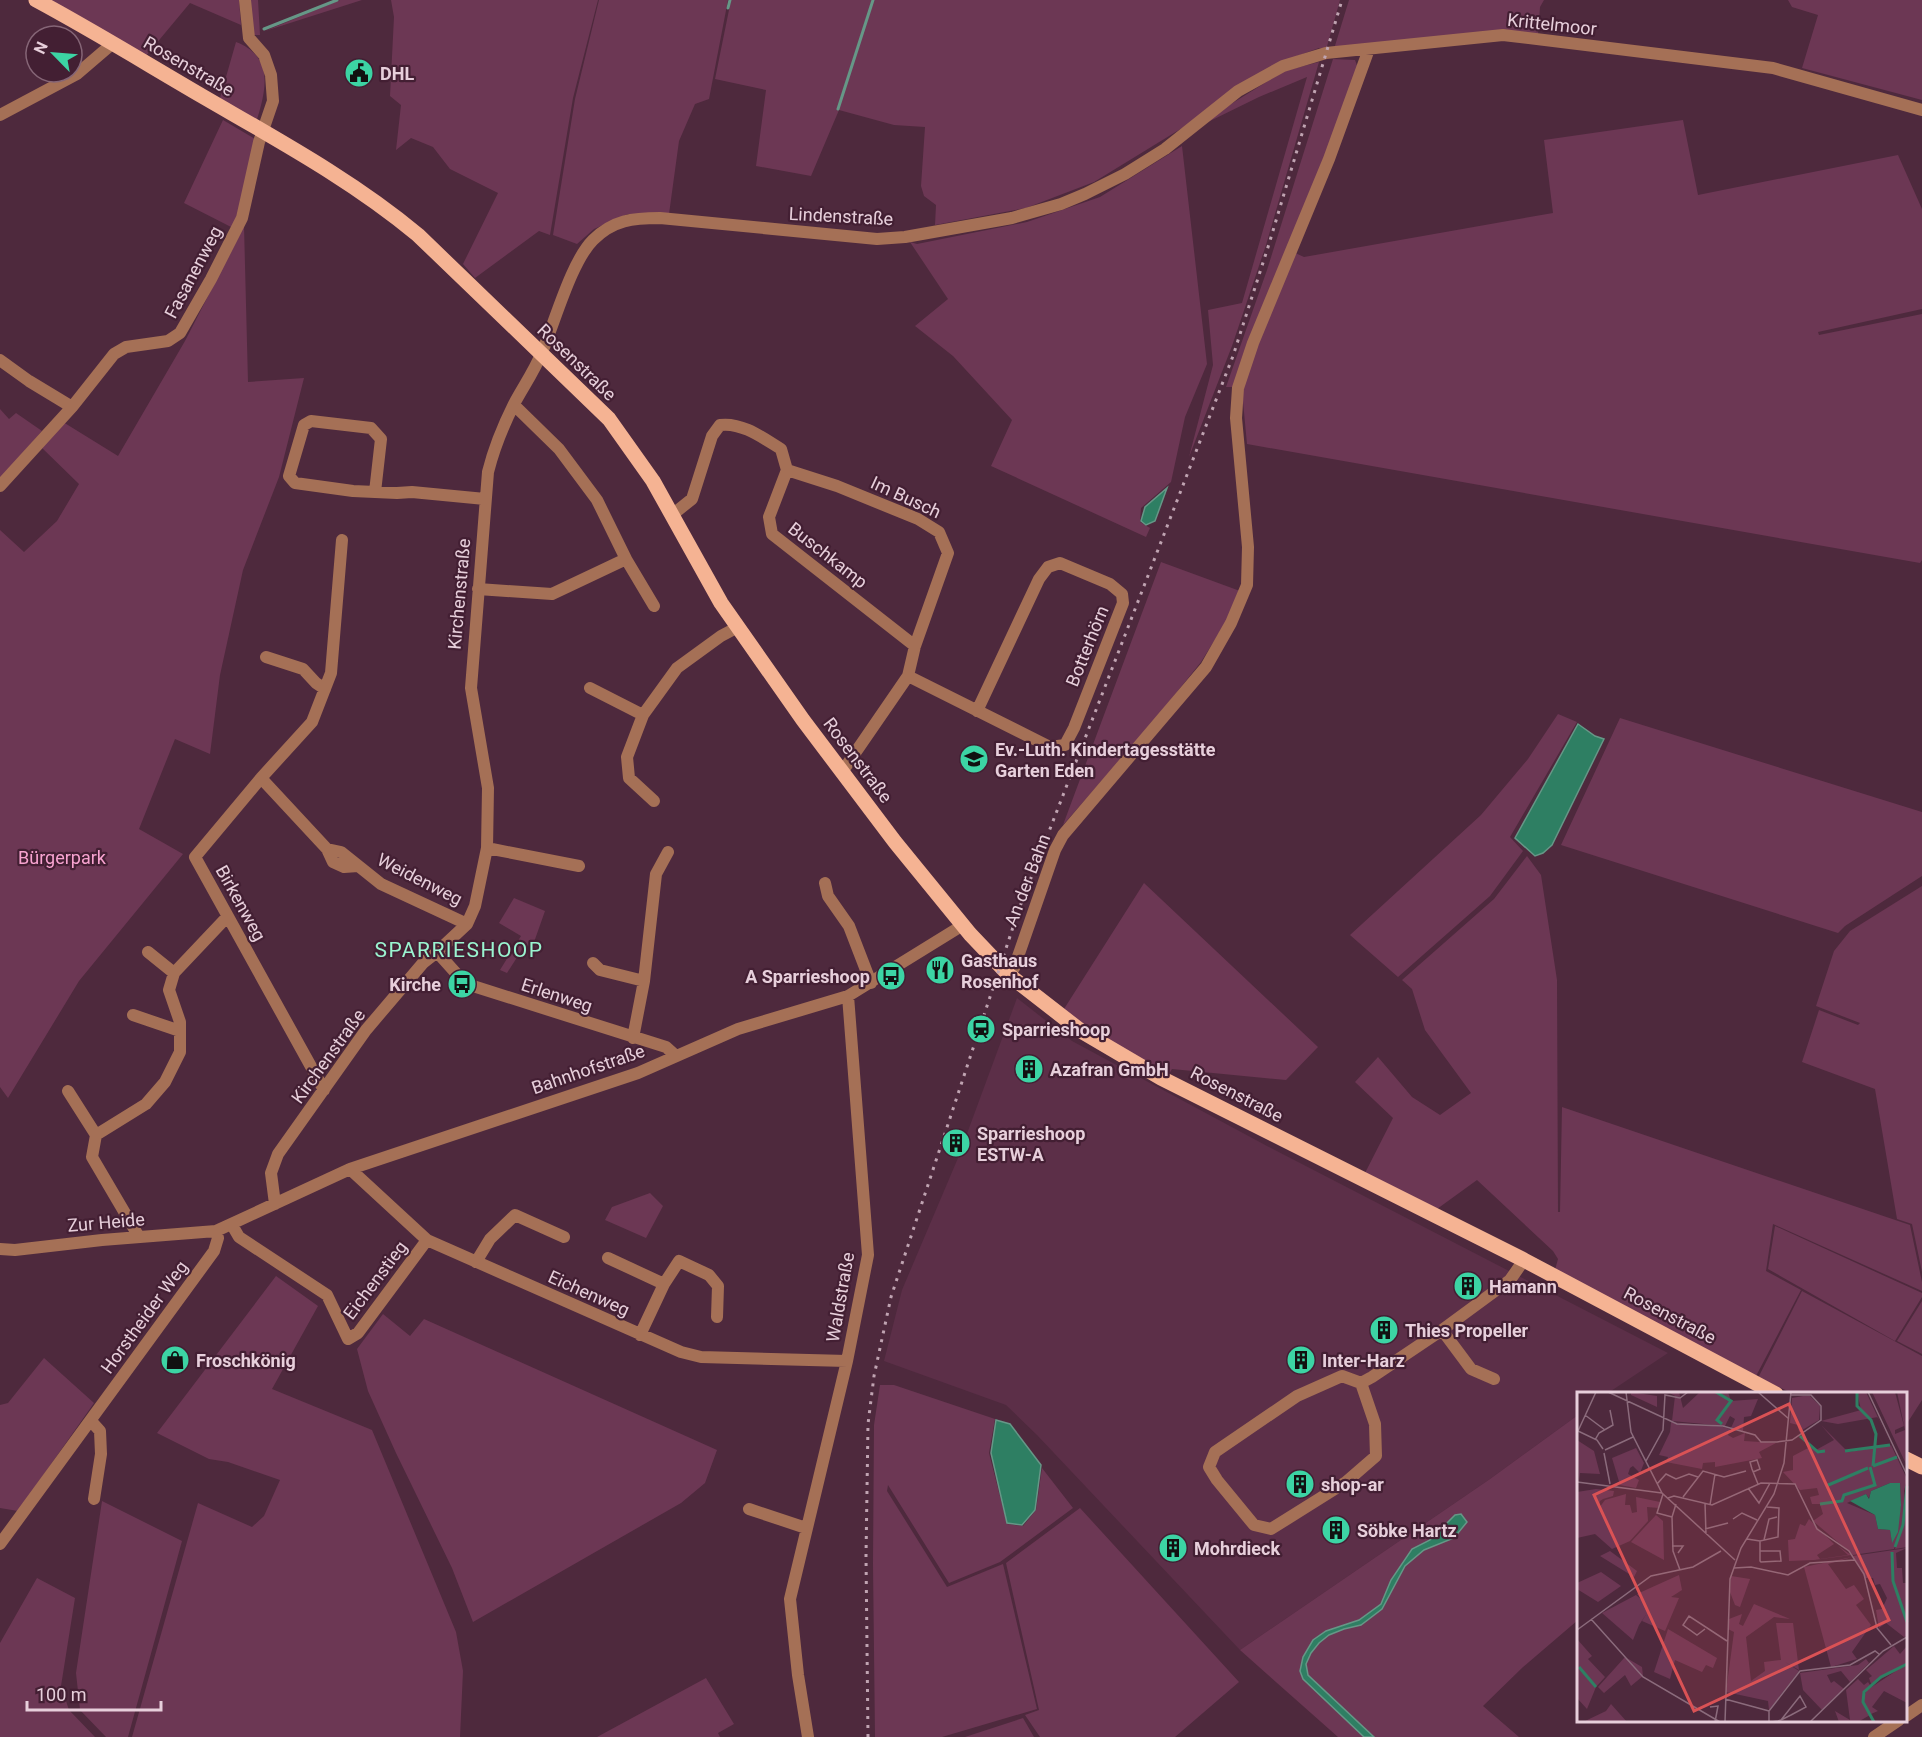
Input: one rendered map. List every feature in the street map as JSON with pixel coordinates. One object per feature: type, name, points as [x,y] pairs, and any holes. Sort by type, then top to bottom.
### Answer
[{"type":"main road","name":"Rosenstraße","points":[[36,0],[340,177],[387,209],[418,235],[609,420],[653,481],[721,603],[842,772],[895,842],[963,925],[1009,975],[1081,1031],[1161,1078],[1524,1260],[1772,1392]]},
{"type":"main road","points":[[1907,1460],[1922,1467]]},
{"type":"street","name":"Fasanenweg","points":[[0,486],[72,407],[114,354],[126,347],[168,342],[180,333],[242,218],[262,131],[273,101],[271,75],[264,55],[249,38],[245,0]]},
{"type":"street","name":"Krittelmoor","points":[[1193,127],[1238,91],[1283,66],[1326,53],[1503,35],[1773,68],[1922,110]]},
{"type":"street","points":[[0,115],[77,74],[112,45]]},
{"type":"street","name":"An der Bahn","points":[[1009,975],[1014,968],[1055,850],[1063,835],[1206,667],[1231,623],[1247,585],[1248,547],[1236,418],[1238,388],[1253,343],[1329,159],[1369,50]]},
{"type":"street","name":"Lindenstraße","points":[[542,354],[578,261],[592,241],[611,226],[633,218],[660,218],[857,238],[905,237],[933,233],[1012,218],[1086,194],[1165,149],[1193,127]]},
{"type":"street","name":"Kirchenstraße","points":[[275,1204],[271,1173],[278,1154],[366,1030],[423,963],[466,924],[475,906],[487,848],[489,788],[471,688],[488,472],[494,447],[542,354]]},
{"type":"street","points":[[0,360],[72,407]]},
{"type":"street","points":[[514,405],[559,449],[597,500],[626,559],[654,606]]},
{"type":"street","points":[[375,492],[381,439],[377,433],[371,428],[311,421],[304,425],[289,476],[295,483],[375,492],[412,492],[485,499]]},
{"type":"street","points":[[672,515],[692,499],[712,436],[720,425],[725,424],[752,431],[781,449],[787,470]]},
{"type":"street","name":"Buschkamp","points":[[787,470],[769,517],[772,534],[915,646]]},
{"type":"street","name":"Im Busch","points":[[787,470],[837,486],[918,519],[939,532],[948,553],[934,598],[915,646],[908,676],[842,772]]},
{"type":"street","name":"Birkenweg","points":[[324,1090],[195,857],[261,778],[312,722],[331,673],[342,540]]},
{"type":"street","points":[[478,589],[552,594],[626,559]]},
{"type":"street","name":"Botterhörn","points":[[908,676],[977,711],[1050,747],[1065,745],[1074,728],[1123,603],[1122,594],[1110,584],[1060,562],[1048,567],[1039,579],[977,711]]},
{"type":"street","points":[[654,801],[629,778],[627,758],[643,715],[677,668],[721,636],[738,627]]},
{"type":"street","points":[[266,657],[303,669],[325,689]]},
{"type":"street","points":[[590,688],[643,715]]},
{"type":"street","name":"Weidenweg","points":[[261,778],[327,849],[341,852],[381,884],[466,924]]},
{"type":"street","points":[[487,848],[579,866]]},
{"type":"street","points":[[633,1038],[644,981],[656,874],[668,852]]},
{"type":"street","points":[[825,883],[828,896],[849,926],[871,983]]},
{"type":"street","points":[[96,1135],[146,1104],[165,1082],[180,1052],[180,1022],[169,990],[174,973],[227,917]]},
{"type":"street","name":"Bahnhofstraße","points":[[216,1231],[350,1169],[638,1072],[738,1029],[848,996],[963,925]]},
{"type":"street","points":[[148,952],[174,973]]},
{"type":"street","name":"Erlenweg","points":[[437,952],[463,981],[472,987],[666,1047],[676,1056]]},
{"type":"street","points":[[592,963],[600,970],[644,981]]},
{"type":"street","name":"Waldstraße","points":[[808,1737],[798,1676],[790,1599],[847,1362],[868,1255],[848,996]]},
{"type":"street","points":[[133,1015],[180,1031]]},
{"type":"street","points":[[68,1091],[96,1135],[92,1157],[139,1237]]},
{"type":"street","name":"Eichenweg","points":[[350,1169],[427,1240],[681,1352],[701,1357],[847,1362]]},
{"type":"street","points":[[476,1262],[490,1239],[515,1215],[564,1238]]},
{"type":"street","name":"Eichenstieg","points":[[232,1225],[239,1237],[327,1295],[348,1339],[358,1333],[427,1240]]},
{"type":"street","name":"Zur Heide","points":[[0,1249],[15,1250],[216,1231]]},
{"type":"street","name":"Horstheider Weg","points":[[0,1544],[214,1251],[218,1238],[216,1231]]},
{"type":"street","points":[[608,1258],[664,1284]]},
{"type":"street","points":[[1361,1383],[1442,1330],[1510,1280],[1524,1260]]},
{"type":"street","points":[[640,1335],[664,1284],[679,1261],[709,1275],[718,1286],[717,1317]]},
{"type":"street","points":[[1442,1330],[1471,1369],[1494,1380]]},
{"type":"street","points":[[1342,1376],[1361,1383],[1375,1424],[1376,1456],[1346,1482],[1270,1529],[1254,1525],[1216,1480],[1209,1467],[1215,1452],[1297,1396],[1342,1376]]},
{"type":"street","points":[[91,1421],[100,1431],[101,1454],[94,1499]]},
{"type":"street","points":[[749,1509],[806,1528]]},
{"type":"street","points":[[1907,1715],[1922,1705]]},
{"type":"street","points":[[1874,1737],[1896,1722]]},
{"type":"shaded area","points":[[1167,488],[1155,521],[1146,525],[1141,521],[1145,507]]},
{"type":"shaded area","points":[[1578,724],[1595,736],[1604,739],[1552,845],[1543,853],[1535,856],[1515,838]]},
{"type":"shaded area","points":[[1017,998],[1072,1041],[1267,1146],[1668,1353],[1610,1392],[1577,1392],[1577,1416],[1490,1479],[1240,1650],[1006,1405],[884,1361],[902,1290],[958,1158]]},
{"type":"shaded area","points":[[996,1420],[1010,1424],[1041,1465],[1035,1510],[1022,1525],[1007,1523],[991,1453]]},
{"type":"shaded area","points":[[1461,1514],[1467,1522],[1454,1538],[1424,1550],[1405,1566],[1382,1609],[1361,1625],[1329,1635],[1311,1653],[1306,1664],[1308,1675],[1374,1737],[1364,1737],[1303,1679],[1300,1671],[1303,1657],[1313,1640],[1326,1631],[1359,1620],[1381,1604],[1391,1580],[1412,1549],[1430,1540],[1455,1515]]},
{"type":"green space","points":[[45,0],[239,0],[241,25],[190,3],[145,57]]},
{"type":"green space","points":[[248,0],[258,0],[260,35],[251,35]]},
{"type":"green space","points":[[340,0],[362,0],[265,31]]},
{"type":"green space","points":[[391,0],[598,0],[573,98],[550,235],[539,231],[475,278],[463,264],[498,193],[450,169],[433,147],[411,138],[396,150],[401,105],[390,96],[394,17]]},
{"type":"green space","points":[[599,0],[728,0],[709,99],[695,104],[679,141],[669,214],[628,214],[594,229],[577,244],[553,235],[575,99]]},
{"type":"green space","points":[[731,0],[872,0],[838,110],[874,0],[1340,0],[1326,50],[1319,48],[1278,63],[1187,125],[1094,182],[1026,208],[935,225],[936,205],[924,196],[921,186],[925,127],[894,125],[839,110],[811,176],[756,166],[766,90],[715,79]]},
{"type":"green space","points":[[1349,0],[1544,0],[1540,7],[1538,35],[1334,49]]},
{"type":"green space","points":[[1788,0],[1922,0],[1922,100],[1802,68],[1818,15],[1792,7]]},
{"type":"green space","points":[[236,42],[257,56],[262,66],[263,99],[256,123],[220,98]]},
{"type":"green space","points":[[1333,59],[1355,60],[1359,71],[1235,387],[1226,387],[1267,270]]},
{"type":"green space","points":[[1319,62],[1266,245],[1232,346],[1189,457],[1213,365],[1208,310],[1242,303],[1307,77],[1208,122],[1215,114],[1284,71]]},
{"type":"green space","points":[[223,120],[257,140],[233,228],[184,203]]},
{"type":"green space","points":[[1683,120],[1698,195],[1898,155],[1922,209],[1922,309],[1818,332],[1819,335],[1922,314],[1922,560],[1920,563],[1247,444],[1242,391],[1257,342],[1293,252],[1304,257],[1553,213],[1544,140]]},
{"type":"green space","points":[[1182,146],[1207,364],[1185,417],[1171,482],[1141,508],[1140,522],[1150,528],[1146,537],[991,466],[1012,420],[953,356],[915,326],[948,299],[910,242],[917,244],[1027,222],[1100,197]]},
{"type":"green space","name":"Bürgerpark","points":[[244,226],[248,382],[304,378],[279,477],[243,570],[220,675],[210,754],[175,739],[139,829],[183,854],[79,981],[8,1098],[0,1087],[0,530],[24,552],[57,521],[79,484],[40,446],[63,422],[118,456],[185,341]]},
{"type":"green space","points":[[0,409],[9,419],[16,413],[42,431],[0,479]]},
{"type":"green space","points":[[1161,562],[1240,591],[1227,620],[1201,662],[1148,728],[1063,825]]},
{"type":"green space","points":[[1558,714],[1577,722],[1510,837],[1523,851],[1490,896],[1398,977],[1350,935],[1481,815],[1528,759]]},
{"type":"green space","points":[[1620,718],[1922,812],[1922,876],[1845,926],[1838,933],[1561,845]]},
{"type":"green space","points":[[1527,856],[1541,875],[1557,980],[1558,1212],[1560,1212],[1562,1107],[1910,1225],[1922,1291],[1773,1224],[1766,1271],[1801,1290],[1755,1378],[1555,1270],[1558,1259],[1553,1251],[1477,1180],[1437,1209],[1365,1173],[1393,1118],[1355,1082],[1378,1057],[1412,1097],[1440,1115],[1471,1093],[1425,1030],[1412,989],[1402,980],[1494,899]]},
{"type":"green space","points":[[1144,883],[1318,1047],[1286,1080],[1172,1069],[1169,1074],[1086,1027],[1064,1009]]},
{"type":"green space","points":[[1922,886],[1922,1272],[1912,1224],[1897,1219],[1875,1089],[1802,1062],[1819,1010],[1858,1025],[1860,1023],[1816,1006],[1834,951],[1850,931]]},
{"type":"green space","points":[[514,898],[545,911],[533,945],[523,948],[507,973],[500,970],[521,936],[499,923]]},
{"type":"green space","points":[[650,1193],[663,1206],[646,1238],[605,1220],[612,1207]]},
{"type":"green space","points":[[1775,1226],[1922,1293],[1922,1297],[1895,1341],[1768,1269]]},
{"type":"green space","points":[[276,1276],[318,1306],[272,1389],[372,1430],[456,1632],[463,1671],[460,1737],[132,1737],[198,1503],[252,1527],[264,1516],[280,1480],[228,1462],[209,1459],[157,1433]]},
{"type":"green space","points":[[1802,1291],[1922,1356],[1922,1400],[1907,1423],[1907,1392],[1790,1392],[1758,1378]]},
{"type":"green space","points":[[1922,1301],[1922,1354],[1897,1341]]},
{"type":"green space","points":[[383,1314],[410,1336],[424,1319],[717,1450],[705,1483],[681,1503],[473,1622],[452,1568],[368,1391],[357,1349]]},
{"type":"green space","points":[[44,1358],[94,1403],[18,1511],[0,1508],[0,1405],[8,1403]]},
{"type":"green space","points":[[880,1385],[894,1385],[995,1419],[989,1453],[1007,1524],[1023,1526],[1036,1510],[1042,1468],[1073,1508],[1000,1562],[949,1583],[888,1485],[887,1491],[947,1587],[1003,1564],[1037,1709],[942,1737],[875,1737],[874,1425]]},
{"type":"green space","points":[[1577,1416],[1577,1621],[1523,1667],[1483,1706],[1519,1737],[1338,1737],[1240,1650],[1490,1479]]},
{"type":"green space","points":[[102,1501],[182,1541],[128,1737],[106,1737],[80,1710],[76,1673]]},
{"type":"green space","points":[[1080,1508],[1239,1682],[1175,1737],[1040,1737],[1025,1715],[1039,1710],[1006,1563]]},
{"type":"green space","points":[[37,1578],[75,1598],[61,1686],[69,1710],[95,1737],[0,1737],[0,1643]]},
{"type":"green space","points":[[706,1678],[734,1724],[718,1733],[720,1737],[597,1737]]},
{"type":"green space","points":[[1023,1718],[1034,1737],[965,1737]]},
{"type":"waterway","points":[[264,29],[337,0]]},
{"type":"waterway","points":[[728,8],[730,0]]},
{"type":"waterway","points":[[838,109],[873,0]]},
{"type":"railway","points":[[868,1737],[866,1556],[868,1424],[874,1376],[891,1297],[1019,909],[1233,356],[1342,0]]},
{"type":"place","name":"DHL","points":[[359,73]]},
{"type":"place","name":"Ev.-Luth. Kindertagesstätte Garten Eden","points":[[974,759]]},
{"type":"place","name":"Gasthaus Rosenhof","points":[[940,970]]},
{"type":"place","name":"A Sparrieshoop","points":[[891,976]]},
{"type":"place","name":"Kirche","points":[[462,984]]},
{"type":"place","name":"Sparrieshoop","points":[[981,1029]]},
{"type":"place","name":"Azafran GmbH","points":[[1029,1069]]},
{"type":"place","name":"Sparrieshoop ESTW-A","points":[[956,1143]]},
{"type":"place","name":"Hamann","points":[[1468,1286]]},
{"type":"place","name":"Thies Propeller","points":[[1384,1330]]},
{"type":"place","name":"Froschkönig","points":[[175,1360]]},
{"type":"place","name":"Inter-Harz","points":[[1301,1360]]},
{"type":"place","name":"shop-ar","points":[[1300,1484]]},
{"type":"place","name":"Söbke Hartz","points":[[1336,1530]]},
{"type":"place","name":"Mohrdieck","points":[[1173,1548]]},
{"type":"district","name":"SPARRIESHOOP","points":[[459,950]]}]
